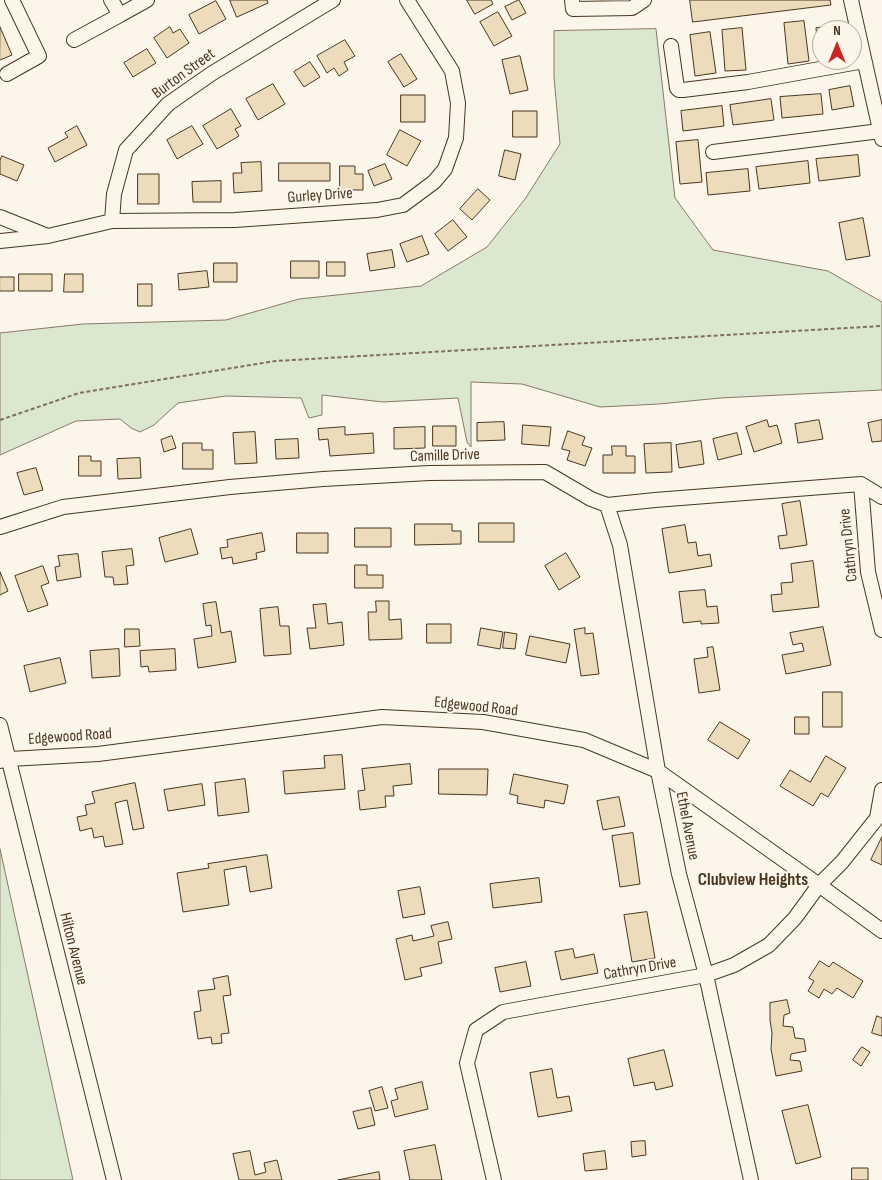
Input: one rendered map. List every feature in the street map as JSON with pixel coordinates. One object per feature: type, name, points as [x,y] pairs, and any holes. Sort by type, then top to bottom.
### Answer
[{"type":"street","points":[[7,74],[39,56],[12,0]]},
{"type":"street","points":[[111,0],[120,15]]},
{"type":"street","points":[[74,40],[147,0]]},
{"type":"street","name":"Burton Street","points":[[112,221],[114,194],[126,150],[168,104],[210,74],[333,0]]},
{"type":"street","name":"Gurley Drive","points":[[0,241],[48,236],[112,221],[235,220],[377,210],[403,205],[434,182],[444,169],[456,138],[458,103],[452,71],[407,0]]},
{"type":"street","points":[[572,0],[572,8],[638,4]]},
{"type":"street","points":[[714,152],[881,136],[851,0]]},
{"type":"street","points":[[671,46],[677,88],[679,90],[748,82],[864,61]]},
{"type":"street","points":[[0,217],[48,236]]},
{"type":"street","name":"Camille Drive","points":[[0,527],[63,507],[323,478],[430,473],[545,472],[591,499],[608,505],[861,484]]},
{"type":"street","points":[[861,484],[882,497]]},
{"type":"street","name":"Cathryn Drive","points":[[861,484],[868,572],[882,630]]},
{"type":"street","name":"Ethel Avenue","points":[[608,505],[620,545],[658,771],[679,874],[706,976],[751,1180]]},
{"type":"street","name":"Edgewood Road","points":[[5,760],[98,754],[382,717],[483,722],[584,740],[658,771],[882,931]]},
{"type":"street","name":"Hilton Avenue","points":[[0,725],[5,760],[114,1180]]},
{"type":"street","name":"Cathryn Drive","points":[[494,1180],[467,1063],[476,1030],[504,1012],[706,976],[734,966],[769,945],[796,918],[819,885],[842,862],[877,818],[882,790]]},
{"type":"path","points":[[0,420],[79,393],[275,361],[882,326]]},
{"type":"green space","points":[[656,29],[675,198],[713,250],[828,271],[882,302],[882,390],[720,398],[600,407],[522,384],[471,382],[471,447],[467,442],[458,398],[383,402],[322,395],[322,415],[309,418],[301,398],[226,396],[178,403],[154,425],[140,432],[131,428],[120,419],[76,421],[0,455],[0,333],[83,324],[226,320],[299,299],[421,286],[487,247],[525,199],[560,144],[554,77],[554,31]]},
{"type":"green space","points":[[0,849],[73,1180],[0,1180]]},
{"type":"building","points":[[230,0],[267,0],[268,3],[237,17]]},
{"type":"building","points":[[467,0],[491,0],[493,4],[475,14]]},
{"type":"building","points":[[519,0],[526,13],[512,20],[505,7]]},
{"type":"building","points":[[690,0],[830,0],[831,5],[693,22]]},
{"type":"building","points":[[216,1],[226,19],[199,34],[189,15]]},
{"type":"building","points":[[498,12],[512,36],[494,46],[480,22]]},
{"type":"building","points":[[804,21],[809,61],[788,64],[784,23]]},
{"type":"building","points":[[0,27],[12,55],[0,60]]},
{"type":"building","points":[[170,27],[173,33],[180,29],[189,43],[167,58],[154,38]]},
{"type":"building","points":[[742,28],[746,70],[725,71],[722,30]]},
{"type":"building","points":[[710,32],[716,73],[695,76],[690,35]]},
{"type":"building","points":[[345,40],[355,56],[344,62],[348,70],[339,76],[334,68],[327,73],[317,56]]},
{"type":"building","points":[[147,49],[156,63],[133,77],[124,63]]},
{"type":"building","points":[[401,54],[417,79],[404,87],[388,62]]},
{"type":"building","points":[[520,56],[528,90],[510,94],[502,60]]},
{"type":"building","points":[[310,62],[320,77],[304,87],[294,72]]},
{"type":"building","points":[[273,84],[285,104],[258,120],[246,99]]},
{"type":"building","points":[[850,86],[854,106],[832,110],[829,90]]},
{"type":"building","points":[[821,94],[823,114],[782,118],[780,97]]},
{"type":"building","points":[[401,95],[425,95],[425,122],[401,122]]},
{"type":"building","points":[[771,99],[774,120],[733,125],[730,105]]},
{"type":"building","points":[[722,106],[724,126],[683,131],[681,111]]},
{"type":"building","points":[[231,109],[241,126],[235,129],[239,136],[217,149],[203,126]]},
{"type":"building","points":[[513,111],[537,111],[537,137],[513,137]]},
{"type":"building","points":[[77,126],[87,145],[55,162],[48,148],[68,137],[65,133]]},
{"type":"building","points":[[192,126],[203,144],[177,159],[167,140]]},
{"type":"building","points":[[400,130],[421,141],[407,166],[387,155]]},
{"type":"building","points":[[698,140],[702,182],[680,184],[676,142]]},
{"type":"building","points":[[505,150],[521,154],[515,180],[499,176]]},
{"type":"building","points":[[858,155],[860,176],[819,181],[816,159]]},
{"type":"building","points":[[2,156],[24,165],[17,181],[0,174]]},
{"type":"building","points":[[808,161],[810,183],[759,189],[756,167]]},
{"type":"building","points":[[261,162],[262,191],[234,193],[233,173],[242,173],[241,163]]},
{"type":"building","points":[[279,163],[330,163],[330,181],[279,181]]},
{"type":"building","points":[[385,164],[392,179],[374,186],[368,171]]},
{"type":"building","points":[[340,166],[355,166],[355,174],[363,174],[363,190],[340,190]]},
{"type":"building","points":[[748,169],[750,191],[708,195],[706,173]]},
{"type":"building","points":[[138,174],[159,174],[159,204],[138,204]]},
{"type":"building","points":[[221,181],[221,202],[193,202],[192,182]]},
{"type":"building","points":[[478,189],[490,200],[472,220],[460,209]]},
{"type":"building","points":[[863,218],[870,256],[846,260],[839,223]]},
{"type":"building","points":[[453,220],[467,237],[448,251],[435,234]]},
{"type":"building","points":[[422,236],[429,254],[407,262],[400,244]]},
{"type":"building","points":[[392,250],[395,267],[370,271],[367,254]]},
{"type":"building","points":[[291,261],[319,261],[319,278],[291,278]]},
{"type":"building","points":[[327,262],[345,262],[345,276],[327,276]]},
{"type":"building","points":[[214,263],[237,263],[237,282],[214,282]]},
{"type":"building","points":[[207,271],[209,287],[179,290],[178,274]]},
{"type":"building","points":[[19,274],[52,274],[52,291],[19,291]]},
{"type":"building","points":[[65,274],[83,274],[83,292],[64,292]]},
{"type":"building","points":[[0,277],[14,277],[14,291],[0,291]]},
{"type":"building","points":[[138,284],[152,284],[152,306],[138,306]]},
{"type":"building","points":[[767,420],[769,427],[777,425],[782,443],[754,452],[746,427]]},
{"type":"building","points":[[819,420],[823,439],[798,443],[795,424]]},
{"type":"building","points":[[882,420],[882,441],[872,442],[868,423]]},
{"type":"building","points":[[504,422],[505,440],[477,441],[477,423]]},
{"type":"building","points":[[523,425],[551,427],[549,446],[522,444]]},
{"type":"building","points":[[433,426],[456,426],[456,446],[433,446]]},
{"type":"building","points":[[345,427],[345,435],[373,433],[374,453],[330,456],[328,439],[319,440],[318,429]]},
{"type":"building","points":[[425,427],[425,448],[394,449],[394,428]]},
{"type":"building","points":[[568,431],[585,437],[582,445],[592,448],[585,466],[567,460],[570,451],[562,449]]},
{"type":"building","points":[[255,432],[257,463],[235,464],[233,433]]},
{"type":"building","points":[[737,433],[742,454],[718,460],[713,439]]},
{"type":"building","points":[[172,436],[176,448],[164,452],[161,440]]},
{"type":"building","points":[[298,439],[299,458],[276,459],[275,440]]},
{"type":"building","points":[[701,441],[704,464],[679,468],[676,445]]},
{"type":"building","points":[[183,443],[202,443],[202,450],[213,450],[213,469],[183,469]]},
{"type":"building","points":[[671,443],[672,472],[646,473],[644,444]]},
{"type":"building","points":[[612,446],[626,446],[626,456],[635,456],[635,473],[603,473],[603,455],[612,455]]},
{"type":"building","points":[[79,456],[91,456],[91,461],[101,461],[101,476],[79,476]]},
{"type":"building","points":[[140,458],[141,478],[118,479],[117,459]]},
{"type":"building","points":[[36,468],[43,490],[24,495],[17,473]]},
{"type":"building","points":[[800,501],[807,545],[780,549],[778,536],[787,535],[782,504]]},
{"type":"building","points":[[479,523],[514,523],[514,542],[479,542]]},
{"type":"building","points":[[415,524],[452,524],[452,531],[461,531],[461,544],[415,545]]},
{"type":"building","points":[[685,525],[688,543],[696,542],[698,556],[710,554],[712,566],[669,573],[662,529]]},
{"type":"building","points":[[355,528],[391,528],[391,547],[355,547]]},
{"type":"building","points":[[191,529],[198,554],[165,562],[159,538]]},
{"type":"building","points":[[262,533],[265,551],[256,553],[257,559],[233,564],[232,557],[222,559],[220,548],[228,547],[227,540]]},
{"type":"building","points":[[297,533],[328,533],[328,553],[297,553]]},
{"type":"building","points":[[132,549],[134,565],[126,566],[128,584],[114,585],[113,577],[105,577],[102,552]]},
{"type":"building","points":[[566,553],[580,577],[559,590],[545,566]]},
{"type":"building","points":[[78,554],[81,577],[57,581],[55,567],[60,566],[58,556]]},
{"type":"building","points":[[813,561],[819,607],[773,612],[771,595],[782,594],[781,583],[793,582],[791,564]]},
{"type":"building","points":[[355,565],[367,565],[367,575],[383,575],[383,588],[355,588]]},
{"type":"building","points":[[43,566],[49,583],[41,586],[48,605],[28,612],[15,576]]},
{"type":"building","points":[[0,572],[8,591],[0,595]]},
{"type":"building","points":[[705,590],[707,607],[717,606],[719,623],[701,624],[701,621],[683,623],[679,592]]},
{"type":"building","points":[[376,601],[389,601],[389,620],[401,619],[402,639],[369,640],[368,612],[376,612]]},
{"type":"building","points":[[216,602],[221,633],[231,631],[236,662],[198,668],[194,639],[212,636],[211,625],[206,626],[203,604]]},
{"type":"building","points":[[326,604],[328,624],[342,622],[344,645],[310,649],[307,628],[316,628],[313,605]]},
{"type":"building","points":[[278,607],[280,626],[289,626],[291,654],[264,656],[260,609]]},
{"type":"building","points":[[427,624],[451,624],[451,643],[427,643]]},
{"type":"building","points":[[823,627],[831,665],[786,674],[782,655],[804,651],[802,643],[793,645],[790,633]]},
{"type":"building","points":[[481,628],[503,632],[500,649],[478,645]]},
{"type":"building","points":[[585,628],[585,634],[593,633],[599,674],[581,676],[574,630]]},
{"type":"building","points":[[125,629],[139,629],[140,646],[125,647]]},
{"type":"building","points":[[505,632],[517,634],[515,649],[503,648]]},
{"type":"building","points":[[530,636],[570,644],[566,663],[526,655]]},
{"type":"building","points":[[713,647],[720,690],[699,693],[694,659],[708,657],[707,648]]},
{"type":"building","points":[[119,649],[120,676],[92,678],[90,651]]},
{"type":"building","points":[[175,649],[176,670],[149,672],[148,666],[141,667],[140,651]]},
{"type":"building","points":[[60,658],[66,683],[30,692],[24,666]]},
{"type":"building","points":[[823,692],[842,692],[842,727],[823,727]]},
{"type":"building","points":[[795,717],[809,717],[809,734],[795,734]]},
{"type":"building","points":[[720,722],[750,740],[738,759],[708,740]]},
{"type":"building","points":[[342,755],[345,789],[285,794],[283,771],[325,768],[324,756]]},
{"type":"building","points":[[826,756],[846,768],[828,797],[821,793],[813,806],[780,786],[790,770],[810,782]]},
{"type":"building","points":[[410,764],[412,784],[393,786],[394,796],[385,796],[386,807],[360,810],[358,791],[365,790],[362,769]]},
{"type":"building","points":[[439,769],[488,769],[487,795],[439,794]]},
{"type":"building","points":[[514,774],[568,785],[564,804],[545,800],[544,808],[517,803],[518,796],[510,794]]},
{"type":"building","points":[[245,779],[249,812],[218,816],[215,783]]},
{"type":"building","points":[[135,783],[144,828],[133,830],[127,800],[115,803],[123,844],[105,847],[103,836],[94,838],[92,828],[80,831],[77,817],[87,815],[85,805],[95,803],[92,792]]},
{"type":"building","points":[[202,784],[205,805],[168,811],[164,790]]},
{"type":"building","points":[[619,797],[625,826],[603,830],[597,801]]},
{"type":"building","points":[[633,833],[640,884],[620,887],[612,836]]},
{"type":"building","points":[[882,837],[882,865],[871,860]]},
{"type":"building","points":[[267,855],[272,888],[250,892],[246,866],[224,870],[229,905],[183,912],[177,873],[209,868],[208,864]]},
{"type":"building","points":[[539,878],[542,902],[493,908],[490,884]]},
{"type":"building","points":[[420,887],[425,914],[403,918],[398,891]]},
{"type":"building","points":[[647,912],[655,958],[632,962],[624,915]]},
{"type":"building","points":[[448,922],[452,939],[438,942],[442,963],[420,968],[422,976],[405,980],[396,939],[412,935],[413,941],[434,936],[431,926]]},
{"type":"building","points":[[573,949],[575,958],[594,954],[598,973],[561,980],[555,952]]},
{"type":"building","points":[[820,961],[829,967],[833,962],[863,981],[853,998],[837,988],[832,994],[824,989],[819,998],[808,991],[814,981],[809,978]]},
{"type":"building","points":[[526,962],[531,986],[500,992],[495,968]]},
{"type":"building","points":[[228,976],[231,995],[223,996],[229,1033],[221,1034],[222,1043],[212,1044],[211,1037],[198,1039],[194,1012],[201,1011],[198,991],[215,989],[213,979]]},
{"type":"building","points":[[787,1000],[790,1013],[784,1015],[783,1026],[793,1027],[795,1038],[804,1039],[806,1051],[791,1054],[790,1060],[800,1061],[802,1071],[776,1076],[771,1049],[770,1003]]},
{"type":"building","points":[[877,1016],[882,1018],[882,1036],[872,1033]]},
{"type":"building","points":[[862,1047],[870,1052],[861,1066],[853,1060]]},
{"type":"building","points":[[664,1050],[673,1086],[656,1090],[654,1082],[634,1086],[628,1059]]},
{"type":"building","points":[[552,1069],[557,1098],[569,1096],[572,1111],[538,1117],[530,1073]]},
{"type":"building","points":[[422,1082],[428,1109],[395,1117],[391,1101],[398,1099],[395,1089]]},
{"type":"building","points":[[382,1087],[388,1108],[375,1111],[369,1091]]},
{"type":"building","points":[[808,1105],[821,1157],[796,1164],[782,1111]]},
{"type":"building","points":[[371,1108],[375,1125],[358,1129],[353,1112]]},
{"type":"building","points":[[645,1141],[646,1155],[632,1157],[631,1142]]},
{"type":"building","points":[[435,1145],[442,1180],[410,1180],[404,1151]]},
{"type":"building","points":[[250,1151],[255,1175],[266,1172],[264,1163],[277,1160],[282,1180],[239,1180],[233,1154]]},
{"type":"building","points":[[605,1151],[607,1169],[585,1171],[583,1154]]},
{"type":"building","points":[[852,1168],[868,1168],[868,1180],[852,1180]]},
{"type":"building","points":[[379,1172],[380,1180],[338,1180]]},
{"type":"district","name":"Clubview Heights","points":[[753,880]]}]
